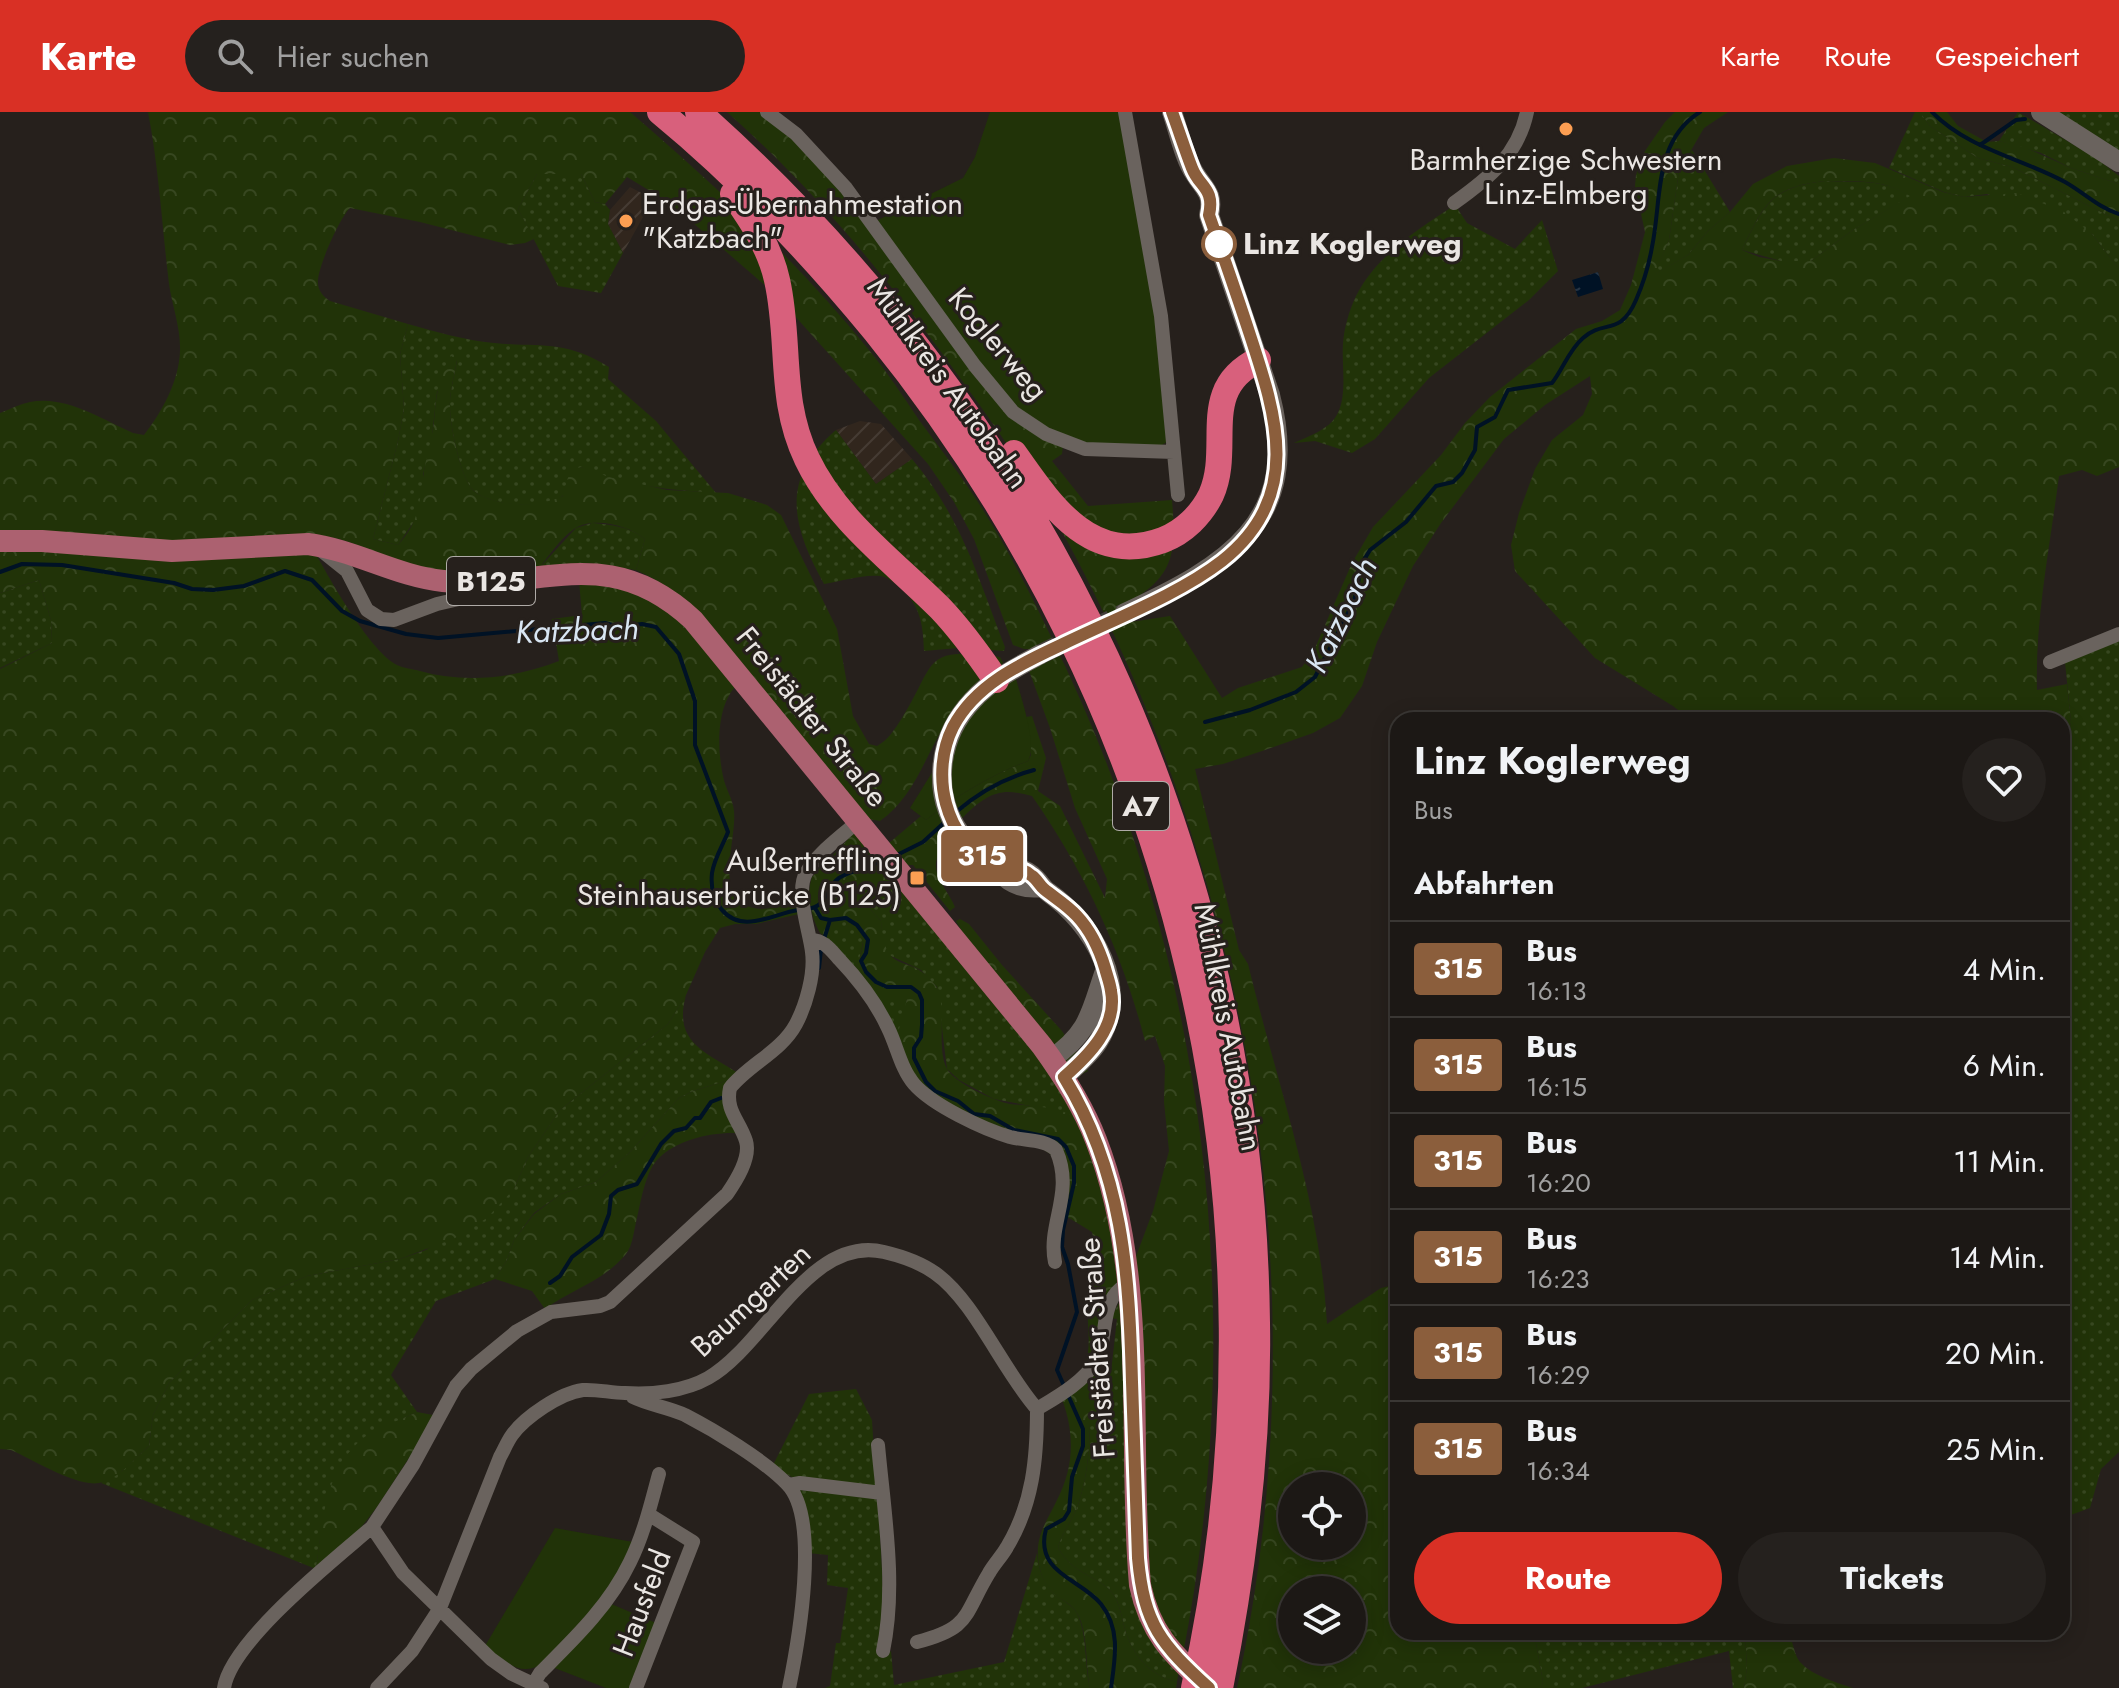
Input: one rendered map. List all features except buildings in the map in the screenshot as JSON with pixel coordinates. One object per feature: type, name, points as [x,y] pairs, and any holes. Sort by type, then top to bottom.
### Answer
[{"type":"highway","name":"Mühlkreis Autobahn","points":[[660,112],[779,223],[836,284],[963,448],[1057,610],[1091,680],[1136,793],[1168,887],[1193,983],[1214,1093],[1227,1200],[1233,1331],[1225,1592]]},
{"type":"highway","name":"Mühlkreis Autobahn","points":[[698,112],[808,216],[858,271],[942,377],[988,444],[1039,525],[1101,645],[1163,795],[1182,850],[1227,1025],[1244,1127],[1256,1271],[1253,1453],[1225,1592]]},
{"type":"highway","points":[[705,151],[758,231],[772,262],[780,298],[790,408],[795,431],[816,478],[846,516],[959,629],[996,680]]},
{"type":"highway","points":[[942,377],[985,414],[1045,497],[1069,522],[1098,540],[1132,546],[1173,536],[1191,522],[1206,504],[1218,471],[1222,400],[1233,378],[1258,360]]},
{"type":"highway","name":"A7","points":[[1194,1688],[1225,1592]]},
{"type":"highway","name":"A7","points":[[1220,1688],[1225,1592]]},
{"type":"main road","name":"Freistädter Straße","points":[[0,541],[42,541],[172,551],[308,544],[330,547],[441,581],[586,574],[623,577],[676,603],[717,647],[1058,1068],[1084,1113],[1104,1161],[1121,1229],[1128,1288],[1140,1585],[1145,1607],[1164,1643],[1208,1688]]},
{"type":"street","name":"Koglerweg","points":[[767,112],[796,134],[840,180],[975,366],[1013,412],[1046,434],[1085,449],[1174,452]]},
{"type":"street","points":[[1125,112],[1156,285],[1178,495]]},
{"type":"street","points":[[1125,613],[1184,585],[1222,561],[1249,532],[1273,482],[1278,442],[1274,414],[1258,360],[1209,215],[1200,209],[1195,195],[1192,186],[1194,174],[1172,112]]},
{"type":"street","points":[[1454,203],[1501,166],[1518,141],[1527,112]]},
{"type":"street","points":[[2041,112],[2119,162]]},
{"type":"street","name":"Freistädter Straße","points":[[308,544],[337,560],[347,571],[367,610],[381,619],[408,617],[437,604],[505,589],[538,577]]},
{"type":"street","points":[[2050,662],[2119,634]]},
{"type":"street","points":[[1039,655],[996,680],[968,706],[955,723],[946,745],[941,777],[951,817],[969,844],[1015,884],[1030,889],[1041,887],[1081,921],[1098,948],[1112,996],[1103,1031],[1092,1050],[1058,1068]]},
{"type":"street","points":[[858,821],[805,874],[802,884],[804,909],[819,942],[853,973],[879,1009],[904,1067],[921,1091],[990,1129],[1052,1145],[1056,1150],[1063,1181],[1059,1221],[1053,1240],[1055,1262]]},
{"type":"street","points":[[224,1688],[233,1665],[276,1612],[372,1527],[413,1465],[450,1395],[471,1369],[517,1331],[551,1312],[610,1302],[727,1194],[736,1181],[747,1147],[746,1139],[730,1111],[727,1100],[730,1088],[778,1045],[796,1023],[819,942]]},
{"type":"street","name":"Baumgarten","points":[[377,1688],[412,1651],[440,1608],[512,1434],[544,1409],[579,1391],[627,1394],[677,1389],[708,1378],[737,1356],[816,1271],[845,1253],[882,1251],[934,1272],[981,1329],[1019,1389],[1037,1409]]},
{"type":"street","points":[[917,1642],[951,1632],[959,1625],[1007,1547],[1029,1500],[1037,1448],[1037,1409],[1065,1392],[1095,1363],[1102,1347],[1109,1304],[1120,1289],[1128,1288]]},
{"type":"street","points":[[627,1394],[670,1408],[701,1424],[789,1485],[801,1519],[805,1553],[803,1596],[789,1688]]},
{"type":"street","points":[[878,1445],[889,1583],[887,1634],[883,1651]]},
{"type":"street","name":"Hausfeld","points":[[538,1685],[540,1673],[589,1622],[629,1565],[659,1474]]},
{"type":"street","points":[[789,1485],[800,1483],[882,1493]]},
{"type":"street","name":"Hausfeld","points":[[636,1688],[693,1542],[648,1514]]},
{"type":"street","points":[[372,1527],[403,1573],[491,1659],[512,1674],[538,1685]]},
{"type":"shaded area","points":[[630,187],[653,199],[623,253],[608,224],[610,210]]},
{"type":"shaded area","points":[[860,421],[881,424],[912,459],[876,484],[836,430]]},
{"type":"green space","points":[[148,112],[630,112],[724,196],[814,286],[876,358],[970,490],[1006,548],[1037,608],[1108,767],[1149,889],[1180,1014],[1201,1141],[1212,1269],[1212,1398],[1203,1526],[1183,1654],[1168,1636],[1148,1584],[1135,1259],[1153,1211],[1169,1151],[1164,1102],[1165,1066],[1155,1036],[1145,1041],[1125,976],[1100,914],[1069,854],[1032,796],[1005,792],[987,798],[977,804],[948,836],[941,847],[936,868],[955,907],[950,911],[913,865],[907,865],[889,843],[921,816],[926,820],[975,786],[1028,761],[1031,755],[1026,717],[1032,716],[1046,758],[1038,791],[1060,806],[1105,898],[1107,879],[1075,808],[1028,668],[1037,649],[1013,645],[974,539],[954,502],[928,464],[775,294],[670,203],[627,177],[605,204],[595,202],[581,174],[537,174],[518,209],[534,239],[525,243],[510,245],[350,208],[330,242],[318,280],[323,295],[330,301],[408,324],[400,354],[404,409],[373,539],[398,545],[415,518],[438,388],[451,356],[457,359],[450,402],[454,439],[469,485],[481,496],[515,504],[550,501],[563,496],[570,470],[581,467],[609,477],[667,490],[728,493],[767,505],[781,515],[837,629],[853,716],[869,744],[877,746],[891,734],[934,662],[956,654],[975,654],[1000,657],[1003,662],[1000,669],[949,720],[901,802],[880,821],[869,819],[701,614],[671,589],[636,570],[645,539],[620,526],[591,523],[574,529],[540,567],[476,572],[429,570],[345,541],[321,536],[188,541],[0,532],[0,413],[30,402],[57,402],[144,435],[173,385],[180,343],[169,284]]},
{"type":"green space","points":[[727,112],[762,112],[794,137],[1063,446],[1062,454],[1052,461],[1088,506],[1172,500],[1173,537],[1168,564],[1152,586],[1122,607],[1131,622],[1170,616],[1222,698],[1238,688],[1302,667],[1315,648],[1352,563],[1373,527],[1441,455],[1465,423],[1490,397],[1576,329],[1602,321],[1620,310],[1631,285],[1645,232],[1635,186],[1636,175],[1645,151],[1675,112],[1728,112],[1704,128],[1679,171],[1669,240],[1655,274],[1688,255],[1753,184],[1787,166],[1834,158],[1875,163],[1943,192],[1964,197],[2017,193],[2064,212],[2092,234],[2119,269],[2119,467],[2097,476],[2082,470],[2059,476],[2041,610],[2037,690],[2067,684],[2070,712],[1681,712],[1595,658],[1515,571],[1511,545],[1535,469],[1552,440],[1583,415],[1592,394],[1590,376],[1545,405],[1504,439],[1441,523],[1413,566],[1377,642],[1362,686],[1340,718],[1313,733],[1262,751],[1223,764],[1195,769],[1239,950],[1248,964],[1307,1187],[1323,1278],[1327,1324],[1381,1288],[1390,1286],[1390,1640],[1535,1640],[1543,1682],[1541,1688],[1237,1688],[1261,1547],[1272,1405],[1270,1263],[1257,1121],[1231,981],[1194,843],[1146,709],[1087,579],[1037,491],[941,352],[892,288],[813,197]],"holes":[[[1825,181],[1878,183],[1910,196],[1853,230],[1811,261],[1781,261],[1742,250],[1764,210],[1781,193]]]},
{"type":"green space","points":[[990,112],[1120,112],[1155,310],[1167,442],[1162,445],[1093,447],[1062,437],[1031,418],[1004,394],[876,221],[963,178],[975,157]]},
{"type":"green space","points":[[1915,112],[1920,112],[1930,126],[1978,158],[2012,167],[2119,221],[2119,269],[2092,234],[1987,194],[1964,197],[1944,192],[1889,168]]},
{"type":"green space","points":[[1920,112],[1947,112],[1958,126],[1987,142],[1999,141],[2024,147],[2071,168],[2119,184],[2119,221],[2012,167],[1978,158],[1930,126]]},
{"type":"green space","points":[[2018,112],[2096,158],[2119,176],[2119,184],[2071,168],[2041,153],[1999,141]]},
{"type":"green space","points":[[2057,112],[2119,112],[2119,153]]},
{"type":"green space","points":[[1692,150],[1730,212],[1708,231],[1688,255],[1654,275],[1669,240],[1679,171]]},
{"type":"green space","points":[[537,174],[581,174],[595,202],[605,204],[610,210],[608,224],[623,253],[601,293],[558,286],[518,209]]},
{"type":"green space","points":[[1825,181],[1880,184],[1911,196],[1853,230],[1811,261],[1781,261],[1742,250],[1772,201],[1792,188]]},
{"type":"green space","points":[[1455,205],[1467,223],[1515,249],[1542,220],[1558,271],[1529,300],[1429,378],[1375,439],[1352,453],[1315,441],[1294,443],[1327,426],[1339,410],[1343,388],[1344,332],[1353,302],[1364,282],[1399,244]]},
{"type":"green space","points":[[408,324],[483,342],[565,348],[593,358],[609,367],[608,379],[656,421],[716,493],[630,483],[581,467],[567,491],[552,501],[529,505],[503,503],[481,495],[473,490],[464,475],[452,426],[450,396],[457,360],[437,392],[431,444],[423,474],[423,497],[417,517],[398,545],[373,539],[404,409],[400,354]]},
{"type":"green space","points":[[836,430],[876,484],[912,459],[929,481],[967,548],[1004,651],[958,648],[924,651],[923,631],[915,606],[905,592],[891,581],[885,577],[867,576],[824,584],[804,542],[797,504],[799,485],[806,467],[818,448]]},
{"type":"green space","points":[[592,523],[626,529],[645,539],[636,570],[585,563],[540,567],[576,528]]},
{"type":"green space","points":[[0,547],[280,550],[317,556],[352,615],[386,657],[402,667],[455,677],[508,675],[559,661],[552,619],[582,615],[579,581],[602,582],[660,601],[738,684],[726,703],[719,740],[723,776],[734,811],[729,868],[734,894],[741,903],[766,909],[797,891],[799,914],[720,928],[668,1024],[560,1110],[528,1157],[514,1189],[487,1218],[455,1238],[400,1259],[307,1276],[252,1300],[169,1383],[153,1415],[149,1446],[119,1473],[99,1483],[78,1481],[11,1450],[0,1449],[0,669],[52,643],[51,620],[39,580],[0,593]]},
{"type":"green space","points":[[39,580],[51,620],[52,643],[0,668],[0,593]]},
{"type":"green space","points":[[2119,639],[2119,1452],[2101,1469],[2090,1508],[2070,1515],[2071,722],[2065,662]]},
{"type":"green space","points":[[1015,675],[1030,732],[1031,753],[1028,761],[975,786],[926,820],[910,808],[966,718]]},
{"type":"green space","points":[[853,834],[892,874],[888,881],[871,892],[870,909],[881,921],[883,939],[893,958],[926,975],[939,993],[942,1049],[947,1069],[976,1091],[1010,1104],[1069,1114],[1083,1129],[1097,1168],[1121,1275],[1108,1297],[1090,1361],[1078,1375],[1088,1352],[1087,1301],[1094,1241],[1092,1232],[1064,1215],[1066,1165],[1025,1137],[967,1114],[922,1087],[899,1048],[899,1029],[907,999],[880,999],[855,972],[862,940],[849,922],[834,922],[823,935],[820,933],[810,906],[812,877]]},
{"type":"green space","points":[[892,874],[1046,1065],[1075,1118],[1052,1110],[994,1099],[959,1080],[947,1069],[937,987],[921,970],[889,955],[882,941],[881,921],[870,909],[870,892]]},
{"type":"green space","points":[[960,919],[969,924],[1062,1031],[1088,1071],[1075,1078],[964,935],[956,921]]},
{"type":"green space","points":[[842,920],[852,924],[861,935],[862,949],[855,972],[823,935],[834,922]]},
{"type":"green space","points":[[686,995],[683,1011],[688,1035],[703,1051],[738,1073],[729,1080],[679,1098],[629,1153],[596,1182],[561,1194],[534,1213],[514,1240],[507,1260],[495,1279],[436,1301],[391,1375],[417,1412],[368,1435],[320,1539],[316,1569],[101,1483],[122,1471],[149,1446],[153,1415],[169,1383],[252,1300],[307,1276],[400,1259],[426,1250],[514,1189],[528,1157],[560,1110],[668,1024]]},
{"type":"green space","points":[[875,996],[907,999],[899,1048]]},
{"type":"green space","points":[[729,1080],[736,1133],[694,1139],[673,1147],[657,1160],[644,1188],[630,1246],[617,1263],[598,1278],[545,1309],[532,1291],[495,1279],[507,1260],[514,1240],[534,1214],[561,1194],[596,1182],[629,1153],[679,1098]]},
{"type":"green space","points":[[1121,1299],[1179,1669],[1177,1682],[1157,1674],[1142,1662],[1127,1636],[1114,1595],[1070,1564],[1058,1547],[1077,1508],[1086,1472],[1090,1378],[1094,1373],[1111,1372],[1117,1319],[1111,1318]]},
{"type":"green space","points":[[1090,1378],[1089,1441],[1083,1487],[1077,1508],[1058,1547],[1070,1564],[1114,1595],[1136,1654],[1157,1674],[1177,1682],[1176,1688],[1090,1688],[1083,1627],[1073,1608],[1051,1591],[1041,1573],[1039,1541],[1063,1488],[1071,1450],[1062,1399]]},
{"type":"green space","points":[[856,1389],[872,1420],[876,1485],[792,1477],[772,1467],[809,1394]]},
{"type":"green space","points":[[417,1412],[433,1415],[416,1447],[359,1530],[316,1569],[328,1496],[342,1463],[352,1448],[366,1436]]},
{"type":"green space","points":[[800,1490],[874,1497],[878,1502],[887,1655],[891,1651],[894,1685],[1004,1662],[1037,1553],[1045,1583],[1077,1613],[1083,1631],[1090,1688],[825,1688],[830,1686],[836,1643],[840,1643],[848,1588],[827,1585],[828,1555],[808,1553]]},
{"type":"green space","points":[[555,1528],[633,1542],[605,1592],[568,1636],[542,1664],[534,1668],[519,1668],[505,1662],[485,1646]]},
{"type":"green space","points":[[609,1603],[656,1623],[631,1688],[606,1688],[552,1667]]},
{"type":"green space","points":[[1535,1640],[1745,1640],[1744,1688],[1733,1688],[1729,1651],[1582,1688],[1541,1688],[1543,1682]]},
{"type":"green space","points":[[1745,1640],[1791,1640],[1798,1659],[1805,1667],[1853,1688],[1744,1688]]},
{"type":"water","points":[[1598,272],[1603,289],[1578,297],[1572,280]]},
{"type":"waterway","name":"Katzbach","points":[[1205,722],[1250,710],[1296,692],[1315,677],[1354,601],[1362,563],[1370,550],[1406,522],[1436,486],[1453,482],[1462,473],[1475,450],[1477,427],[1495,417],[1508,390],[1552,383],[1583,338],[1624,319],[1636,300],[1649,260],[1667,155],[1685,124],[1700,112]]},
{"type":"waterway","name":"Katzbach","points":[[1932,112],[1946,125],[1978,144],[2065,182],[2119,214]]},
{"type":"waterway","points":[[1980,145],[2016,120],[2025,119]]},
{"type":"waterway","name":"Katzbach","points":[[0,572],[22,564],[62,565],[174,583],[192,589],[213,590],[244,586],[285,571],[312,580],[342,611],[360,621],[406,634],[438,638],[605,623],[620,627],[642,624],[656,627],[679,654],[695,701],[695,745],[728,832],[712,873],[713,893],[717,902],[728,915],[745,922],[798,910]]},
{"type":"waterway","name":"Katzbach","points":[[956,812],[992,786],[1034,770]]},
{"type":"waterway","name":"Katzbach","points":[[895,856],[923,842],[946,821]]},
{"type":"waterway","name":"Katzbach","points":[[807,909],[819,905],[839,878],[883,861]]},
{"type":"waterway","points":[[815,908],[821,918],[846,918],[857,925],[868,940],[861,961],[876,982],[887,987],[911,987],[919,993],[922,1025],[914,1058],[926,1082],[935,1091],[958,1101],[974,1114],[990,1116],[1014,1130],[1058,1139],[1066,1147],[1074,1166],[1074,1183],[1062,1247],[1077,1312],[1057,1370],[1083,1429],[1083,1446],[1072,1477],[1069,1511],[1064,1519],[1046,1529],[1044,1544],[1053,1565],[1092,1595],[1112,1624],[1115,1644],[1111,1688]]},
{"type":"waterway","points":[[819,968],[830,920]]},
{"type":"waterway","points":[[550,1283],[560,1276],[572,1257],[601,1235],[609,1214],[611,1196],[618,1190],[637,1184],[661,1144],[674,1131],[686,1128],[695,1118],[700,1118],[711,1102],[721,1098]]},
{"type":"tunnel","points":[[1039,655],[1125,613]]},
{"type":"bus line","name":"315","points":[[1172,112],[1194,174],[1204,183],[1209,196],[1209,215],[1273,406],[1278,451],[1270,493],[1255,524],[1222,561],[1184,585],[1039,655],[996,680],[974,698],[950,733],[941,777],[947,810],[964,839],[996,865],[1010,865],[1035,877],[1041,887],[1076,915],[1098,948],[1111,990],[1109,1017],[1097,1044],[1064,1077],[1088,1121],[1104,1161],[1126,1258],[1138,1558],[1145,1607],[1164,1643],[1209,1688]]},
{"type":"place","name":"Barmherzige Schwestern Linz-Elmberg","points":[[1566,129]]},
{"type":"place","name":"Erdgas-Übernahmestation \"Katzbach\"","points":[[626,221]]},
{"type":"place","name":"Linz Koglerweg","points":[[1219,244]]},
{"type":"place","name":"Außertreffling Steinhauserbrücke (B125)","points":[[917,878]]}]
